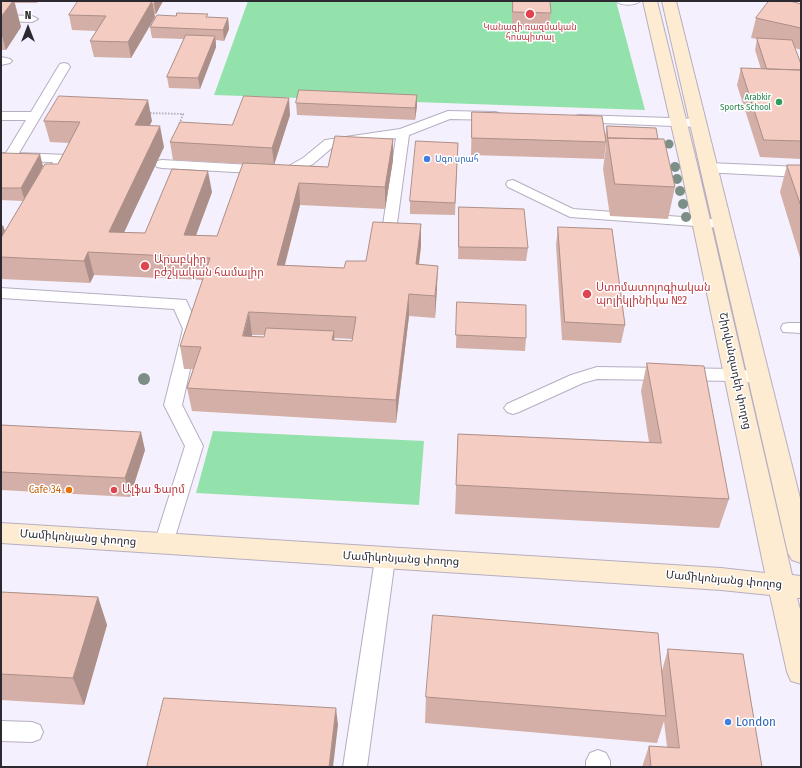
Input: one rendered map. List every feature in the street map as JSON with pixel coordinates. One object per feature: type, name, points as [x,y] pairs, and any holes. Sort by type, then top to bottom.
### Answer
[{"type":"street","name":"Շիրվանզադեի փողոց","points":[[650,1],[689,122],[709,168],[801,553]]},
{"type":"street","name":"Շիրվանզադեի փողոց","points":[[669,1],[689,122],[703,223],[736,375],[790,579],[801,672]]},
{"type":"street","points":[[709,168],[801,172]]},
{"type":"street","name":"Մամիկոնյանց փողոց","points":[[1,521],[385,559],[721,579],[790,579]]},
{"type":"street","name":"Մամիկոնյանց փողոց","points":[[1,533],[166,538],[719,564],[790,579]]},
{"type":"lane","points":[[622,1],[635,1]]},
{"type":"lane","points":[[1,18],[32,19]]},
{"type":"lane","points":[[5,157],[34,116],[64,67]]},
{"type":"lane","points":[[162,164],[289,171],[308,161],[330,143],[403,133],[448,115],[504,117]]},
{"type":"lane","points":[[1,116],[34,116]]},
{"type":"lane","points":[[568,119],[689,122]]},
{"type":"lane","points":[[388,238],[403,133]]},
{"type":"lane","points":[[5,157],[62,158],[43,192]]},
{"type":"lane","points":[[513,184],[570,213],[722,224]]},
{"type":"lane","points":[[1,293],[180,304],[191,329],[172,405],[194,446],[166,538]]},
{"type":"lane","points":[[513,408],[577,379],[597,373],[736,375],[759,377]]},
{"type":"lane","points":[[355,767],[385,559]]},
{"type":"lane","points":[[1,731],[32,732]]},
{"type":"path","points":[[145,113],[183,114],[162,164]]},
{"type":"green space","points":[[248,1],[616,1],[645,110],[214,95]]},
{"type":"green space","points":[[213,431],[424,441],[419,505],[196,493]]},
{"type":"building","points":[[1,1],[13,1],[1,17]]},
{"type":"building","points":[[78,1],[152,1],[128,42],[90,41],[106,16],[69,15]]},
{"type":"building","points":[[513,1],[550,1],[551,13],[513,12]]},
{"type":"building","points":[[769,1],[790,1],[801,4],[801,28],[756,18]]},
{"type":"building","points":[[177,13],[208,14],[206,17],[228,18],[223,30],[150,27],[157,15],[176,16]]},
{"type":"building","points":[[186,35],[215,36],[198,78],[167,77]]},
{"type":"building","points":[[757,38],[792,40],[801,64],[801,70],[767,69]]},
{"type":"building","points":[[741,68],[801,70],[801,141],[764,140]]},
{"type":"building","points":[[299,90],[417,95],[415,108],[296,103]]},
{"type":"building","name":"Արաբկիր բժշկական համալիր","points":[[59,96],[148,100],[135,125],[160,126],[109,232],[145,233],[172,169],[208,171],[184,235],[217,236],[243,163],[328,167],[335,136],[393,139],[385,187],[299,183],[277,265],[344,268],[346,261],[366,261],[373,222],[421,224],[416,264],[438,266],[435,296],[409,294],[396,400],[187,388],[201,347],[180,346],[210,258],[88,252],[84,261],[1,257],[1,238],[45,164],[58,164],[80,122],[44,121]],"holes":[[[249,312],[356,317],[352,341],[332,340],[334,331],[266,328],[264,337],[243,336]]]},
{"type":"building","points":[[244,96],[289,98],[272,148],[170,142],[180,122],[232,125]]},
{"type":"building","points":[[472,112],[602,116],[606,142],[472,138]]},
{"type":"building","points":[[607,126],[656,128],[658,139],[608,138]]},
{"type":"building","points":[[608,138],[664,139],[675,187],[615,184]]},
{"type":"building","points":[[416,141],[458,143],[455,203],[410,201]]},
{"type":"building","points":[[1,153],[40,154],[21,188],[1,188]]},
{"type":"building","points":[[787,165],[801,165],[801,206]]},
{"type":"building","points":[[459,207],[524,209],[528,248],[459,247]]},
{"type":"building","name":"Ստոմատոլոգիական պոլիկլինիկա №2","points":[[558,227],[612,229],[625,325],[565,322]]},
{"type":"building","points":[[457,302],[526,305],[526,338],[456,335]]},
{"type":"building","points":[[647,363],[704,366],[729,499],[456,485],[458,434],[661,443]]},
{"type":"building","points":[[1,425],[141,432],[125,478],[1,472]]},
{"type":"building","points":[[1,592],[98,597],[73,678],[1,674]]},
{"type":"building","points":[[433,615],[658,633],[666,716],[426,697]]},
{"type":"building","points":[[668,649],[743,654],[762,767],[651,767],[649,746],[679,748]]},
{"type":"building","points":[[164,698],[336,708],[329,767],[147,767]]},
{"type":"place","name":"Կանազի ռազմական հոսպիտալ","points":[[530,14]]},
{"type":"place","name":"Arabkir Sports School","points":[[779,102]]},
{"type":"place","name":"Սգո սրահ","points":[[427,159]]},
{"type":"place","name":"Արաբկիր բժշկական համալիր","points":[[145,266]]},
{"type":"place","name":"Ստոմատոլոգիական պոլիկլինիկա №2","points":[[587,294]]},
{"type":"place","name":"Cafe 34","points":[[69,490]]},
{"type":"place","name":"Ալֆա Ֆարմ","points":[[114,490]]},
{"type":"place","name":"London","points":[[728,722]]}]
